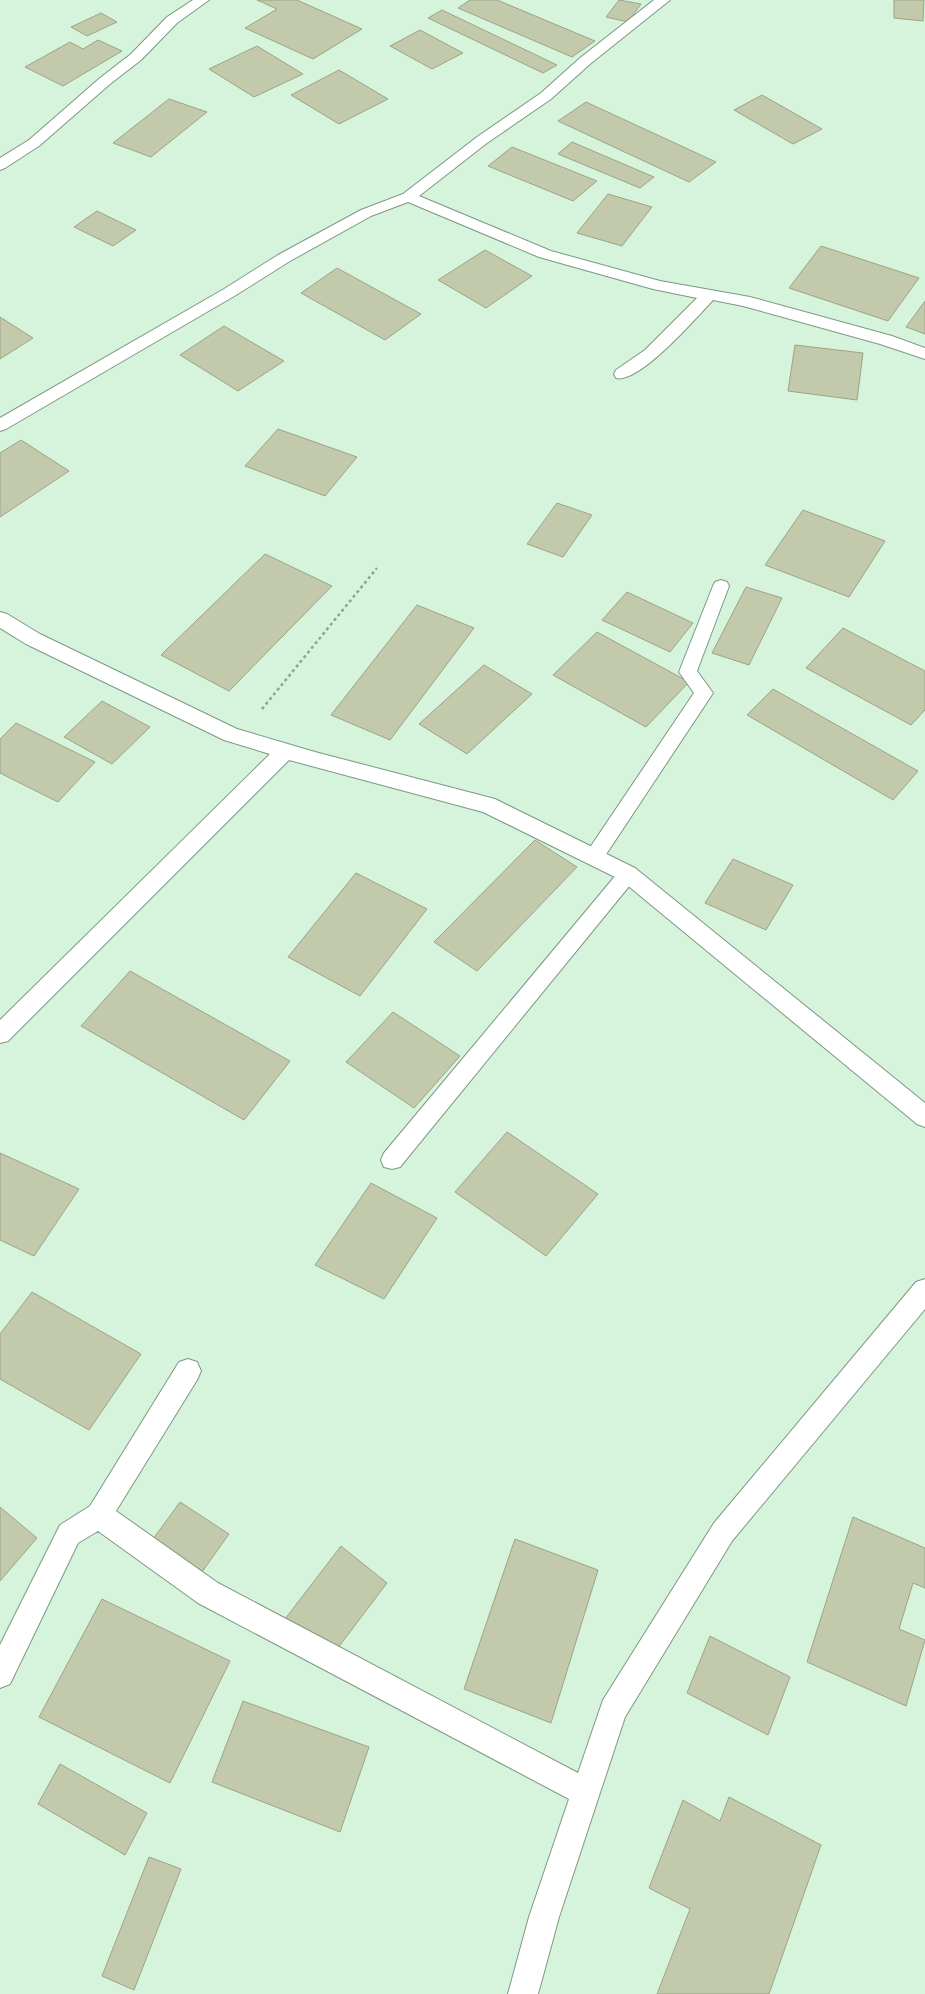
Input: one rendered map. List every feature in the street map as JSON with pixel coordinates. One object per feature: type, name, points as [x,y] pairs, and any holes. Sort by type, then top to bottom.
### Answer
[{"type":"street","points":[[0,166],[34,143],[104,81],[136,57],[172,20],[202,0]]},
{"type":"street","points":[[0,425],[230,292],[290,254],[366,213],[408,197],[482,140],[546,96],[585,61],[662,0]]},
{"type":"street","points":[[408,197],[545,254],[659,286],[752,303],[886,340],[925,354]]},
{"type":"street","points":[[622,374],[651,354],[709,295]]},
{"type":"street","points":[[0,619],[40,642],[231,735],[488,805],[628,874],[925,1117]]},
{"type":"street","points":[[0,1034],[286,751]]},
{"type":"street","points":[[523,1994],[544,1917],[613,1710],[723,1532],[925,1290]]},
{"type":"street","points":[[0,1674],[69,1534],[98,1515],[188,1371]]},
{"type":"street","points":[[98,1515],[208,1592],[585,1792]]},
{"type":"lane","points":[[594,857],[704,693],[688,672],[721,586]]},
{"type":"lane","points":[[392,1160],[628,874]]},
{"type":"path","points":[[239,737],[377,568]]},
{"type":"building","points":[[257,0],[297,0],[362,29],[313,59],[245,28],[277,9]]},
{"type":"building","points":[[470,0],[497,0],[595,41],[572,57],[458,8]]},
{"type":"building","points":[[619,0],[641,4],[628,22],[606,17]]},
{"type":"building","points":[[894,0],[924,0],[923,21],[894,18]]},
{"type":"building","points":[[442,10],[557,65],[543,73],[428,18]]},
{"type":"building","points":[[101,13],[117,22],[87,36],[71,27]]},
{"type":"building","points":[[420,30],[463,53],[432,69],[390,46]]},
{"type":"building","points":[[98,40],[122,51],[63,86],[25,67],[70,42],[83,49]]},
{"type":"building","points":[[257,46],[303,74],[254,97],[209,69]]},
{"type":"building","points":[[339,70],[388,99],[339,124],[291,95]]},
{"type":"building","points":[[762,95],[822,129],[793,144],[734,110]]},
{"type":"building","points":[[169,99],[207,112],[151,157],[113,143]]},
{"type":"building","points":[[586,102],[716,162],[689,182],[558,121]]},
{"type":"building","points":[[572,142],[654,177],[640,188],[558,154]]},
{"type":"building","points":[[512,147],[597,181],[573,201],[488,166]]},
{"type":"building","points":[[608,194],[652,207],[622,246],[577,233]]},
{"type":"building","points":[[97,211],[136,230],[113,246],[74,227]]},
{"type":"building","points":[[821,246],[919,278],[888,321],[789,288]]},
{"type":"building","points":[[485,250],[532,276],[486,308],[438,280]]},
{"type":"building","points":[[337,268],[421,314],[385,340],[301,293]]},
{"type":"building","points":[[925,301],[925,334],[906,327]]},
{"type":"building","points":[[0,317],[33,338],[0,359]]},
{"type":"building","points":[[224,326],[284,361],[238,391],[180,355]]},
{"type":"building","points":[[795,345],[863,353],[857,400],[788,391]]},
{"type":"building","points":[[278,429],[357,457],[325,496],[245,466]]},
{"type":"building","points":[[21,440],[69,471],[0,517],[0,453]]},
{"type":"building","points":[[557,503],[592,515],[563,557],[527,544]]},
{"type":"building","points":[[803,510],[885,541],[849,597],[765,565]]},
{"type":"building","points":[[265,554],[332,586],[229,691],[161,655]]},
{"type":"building","points":[[746,587],[782,598],[749,665],[712,653]]},
{"type":"building","points":[[627,592],[693,623],[670,652],[602,620]]},
{"type":"building","points":[[417,605],[474,628],[390,740],[331,715]]},
{"type":"building","points":[[843,628],[925,671],[925,710],[911,725],[806,668]]},
{"type":"building","points":[[597,632],[689,682],[646,727],[553,675]]},
{"type":"building","points":[[484,665],[532,694],[467,754],[419,724]]},
{"type":"building","points":[[773,689],[918,771],[893,800],[747,715]]},
{"type":"building","points":[[102,701],[150,727],[112,764],[64,737]]},
{"type":"building","points":[[16,723],[95,762],[58,802],[0,773],[0,739]]},
{"type":"building","points":[[535,840],[577,867],[477,971],[434,942]]},
{"type":"building","points":[[733,859],[793,885],[766,930],[705,903]]},
{"type":"building","points":[[356,873],[427,909],[360,996],[288,957]]},
{"type":"building","points":[[130,971],[290,1061],[244,1120],[81,1026]]},
{"type":"building","points":[[393,1012],[460,1056],[414,1108],[346,1062]]},
{"type":"building","points":[[507,1132],[598,1194],[546,1256],[455,1192]]},
{"type":"building","points":[[0,1153],[79,1189],[34,1256],[0,1240]]},
{"type":"building","points":[[371,1183],[437,1218],[384,1299],[315,1265]]},
{"type":"building","points":[[32,1292],[141,1354],[89,1430],[0,1379],[0,1334]]},
{"type":"building","points":[[180,1502],[229,1534],[197,1579],[148,1546]]},
{"type":"building","points":[[0,1507],[37,1538],[0,1581]]},
{"type":"building","points":[[853,1517],[925,1548],[925,1588],[913,1583],[899,1629],[925,1640],[906,1706],[807,1662]]},
{"type":"building","points":[[515,1539],[598,1570],[551,1723],[464,1689]]},
{"type":"building","points":[[341,1546],[387,1583],[331,1657],[285,1619]]},
{"type":"building","points":[[102,1599],[230,1661],[170,1783],[39,1717]]},
{"type":"building","points":[[710,1636],[790,1677],[768,1735],[687,1693]]},
{"type":"building","points":[[243,1701],[369,1747],[340,1832],[212,1782]]},
{"type":"building","points":[[60,1764],[147,1813],[125,1855],[38,1804]]},
{"type":"building","points":[[729,1797],[821,1845],[769,1994],[657,1994],[690,1909],[649,1888],[683,1800],[720,1821]]},
{"type":"building","points":[[149,1857],[181,1869],[134,1990],[102,1976]]}]
